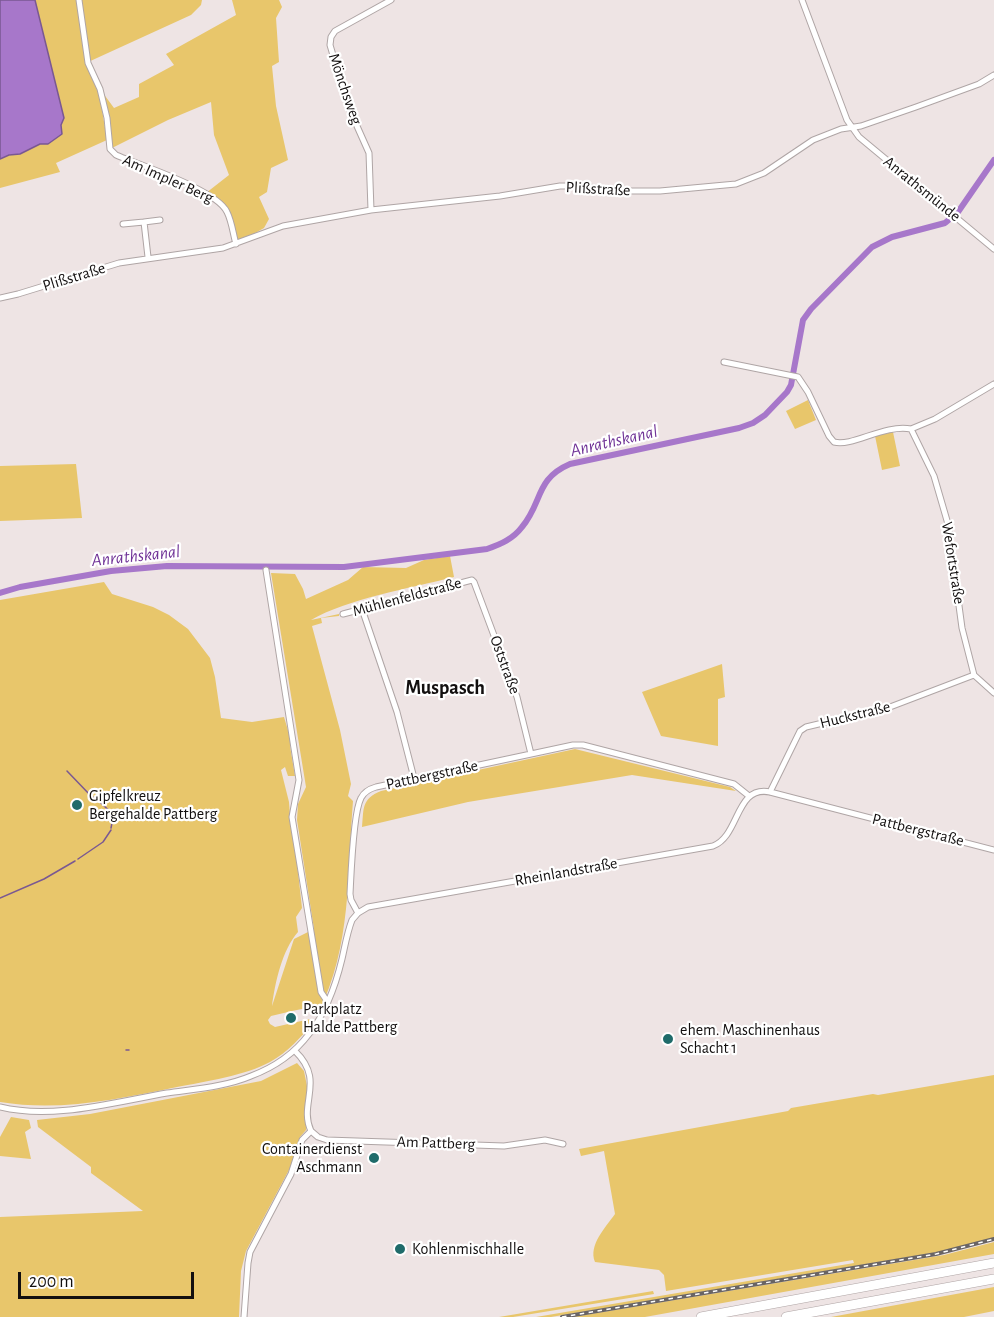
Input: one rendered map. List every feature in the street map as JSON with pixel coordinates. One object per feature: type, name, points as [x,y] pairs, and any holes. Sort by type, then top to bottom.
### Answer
[{"type":"highway","points":[[701,1317],[994,1263]]},
{"type":"highway","points":[[786,1317],[994,1279]]},
{"type":"street","name":"Am Impler Berg","points":[[79,0],[88,63],[100,89],[107,118],[110,149],[116,155],[206,193],[220,202],[227,212],[236,244]]},
{"type":"street","name":"Mönchsweg","points":[[371,210],[369,153],[348,106],[330,45],[335,31],[391,0]]},
{"type":"street","points":[[802,0],[846,120],[851,128]]},
{"type":"street","name":"Plißstraße","points":[[0,298],[119,263],[236,244],[283,226],[371,210],[500,196],[560,186],[660,191],[736,184],[764,173],[813,140],[979,84],[994,75]]},
{"type":"street","name":"Anrathsmünde","points":[[851,128],[994,249]]},
{"type":"street","points":[[123,224],[160,220]]},
{"type":"street","points":[[144,222],[148,258]]},
{"type":"street","points":[[723,362],[800,378],[834,442],[844,442],[897,428],[911,429],[935,419],[994,384]]},
{"type":"street","name":"Wefortstraße","points":[[911,429],[934,476],[948,524],[962,628],[974,675]]},
{"type":"street","points":[[266,570],[299,780],[292,817],[321,992],[327,1001]]},
{"type":"street","name":"Mühlenfeldstraße","points":[[342,614],[472,580]]},
{"type":"street","name":"Oststraße","points":[[472,580],[517,697],[531,754]]},
{"type":"street","points":[[362,609],[397,712],[414,778]]},
{"type":"street","points":[[974,675],[994,693]]},
{"type":"street","name":"Huckstraße","points":[[771,792],[800,731],[806,727],[890,707],[974,675]]},
{"type":"street","name":"Pattbergstraße","points":[[358,913],[350,894],[356,817],[360,800],[370,789],[573,745],[583,745],[734,784],[749,796],[757,792],[771,792],[994,850]]},
{"type":"street","name":"Rheinlandstraße","points":[[358,913],[375,905],[720,844],[749,796]]},
{"type":"street","points":[[0,1107],[33,1112],[63,1111],[222,1084],[270,1068],[295,1051],[310,1034],[327,1001],[342,962],[348,930],[358,913]]},
{"type":"street","points":[[244,1317],[250,1252],[291,1174],[303,1137],[311,1131],[308,1119],[309,1072],[304,1061],[295,1051]]},
{"type":"street","name":"Am Pattberg","points":[[311,1131],[327,1140],[504,1146],[545,1140],[563,1144]]},
{"type":"shaded area","points":[[0,0],[35,0],[64,118],[61,125],[62,134],[48,144],[40,144],[20,154],[0,159]]},
{"type":"shaded area","points":[[35,0],[202,0],[201,5],[191,15],[86,63],[100,97],[107,140],[56,163],[60,172],[0,188],[0,159],[20,154],[40,144],[48,144],[62,134]]},
{"type":"shaded area","points":[[232,0],[279,0],[282,7],[276,18],[279,62],[272,66],[276,106],[288,160],[271,168],[267,192],[259,197],[269,219],[264,228],[236,244],[227,212],[206,193],[229,175],[214,135],[211,102],[168,120],[110,149],[100,89],[114,108],[139,97],[139,84],[174,65],[166,54],[236,15]]},
{"type":"shaded area","points":[[808,400],[816,420],[795,429],[786,411]]},
{"type":"shaded area","points":[[893,432],[900,466],[882,470],[875,436]]},
{"type":"shaded area","points":[[76,464],[82,518],[0,521],[0,466]]},
{"type":"shaded area","points":[[450,556],[454,577],[361,600],[311,620],[339,614],[339,616],[321,618],[322,623],[312,626],[340,730],[351,784],[348,796],[353,801],[346,909],[337,962],[318,1014],[314,1014],[307,1008],[292,1011],[293,1016],[289,1017],[288,1012],[271,1016],[268,1020],[275,1027],[310,1019],[314,1022],[283,1054],[261,1067],[238,1074],[89,1103],[45,1106],[0,1102],[0,600],[104,582],[112,594],[153,607],[188,629],[210,658],[221,718],[252,722],[284,717],[290,737],[295,776],[288,776],[285,767],[281,770],[289,802],[302,908],[296,917],[298,932],[292,939],[280,967],[272,1006],[294,939],[314,929],[297,820],[298,804],[306,787],[271,573],[295,574],[306,599],[348,580],[363,567],[406,568],[424,560]]},
{"type":"shaded area","points":[[722,664],[725,697],[718,699],[718,746],[661,736],[642,692]]},
{"type":"shaded area","points":[[575,749],[730,787],[736,791],[632,775],[468,802],[362,827],[367,801],[381,791]]},
{"type":"shaded area","points":[[297,1063],[304,1071],[307,1086],[306,1130],[300,1137],[290,1168],[246,1251],[241,1271],[239,1317],[0,1317],[0,1217],[143,1211],[91,1173],[91,1167],[38,1127],[37,1120],[90,1114],[261,1081]]},
{"type":"shaded area","points":[[994,1075],[994,1238],[944,1251],[551,1317],[536,1317],[854,1263],[853,1260],[666,1291],[664,1275],[659,1270],[595,1262],[593,1256],[596,1243],[615,1214],[604,1151],[581,1156],[579,1149],[788,1111],[791,1108]]},
{"type":"shaded area","points":[[11,1117],[29,1120],[31,1128],[25,1132],[31,1159],[0,1156],[0,1137]]},
{"type":"shaded area","points":[[994,1242],[994,1254],[645,1317],[573,1317],[944,1255]]},
{"type":"shaded area","points":[[994,1287],[994,1311],[964,1317],[831,1317]]},
{"type":"shaded area","points":[[653,1291],[654,1294],[513,1317],[499,1317]]},
{"type":"waterway","name":"Anrathskanal","points":[[0,593],[20,587],[111,571],[167,566],[344,567],[487,549],[497,545],[511,538],[518,531],[529,518],[545,484],[559,470],[570,464],[739,428],[765,415],[791,385],[803,320],[811,309],[872,247],[892,237],[945,223],[958,212],[994,160]]},
{"type":"waterway","points":[[67,771],[91,796]]},
{"type":"waterway","points":[[93,797],[110,814],[111,828]]},
{"type":"waterway","points":[[78,859],[103,842],[111,830]]},
{"type":"waterway","points":[[0,898],[44,879],[75,861]]},
{"type":"railway","points":[[562,1317],[936,1254],[994,1239]]},
{"type":"place","name":"Gipfelkreuz Bergehalde Pattberg","points":[[77,805]]},
{"type":"place","name":"Parkplatz Halde Pattberg","points":[[291,1018]]},
{"type":"place","name":"ehem. Maschinenhaus Schacht 1","points":[[668,1039]]},
{"type":"place","name":"Containerdienst Aschmann","points":[[374,1158]]},
{"type":"place","name":"Kohlenmischhalle","points":[[400,1249]]},
{"type":"district","name":"Muspasch","points":[[445,688]]}]
